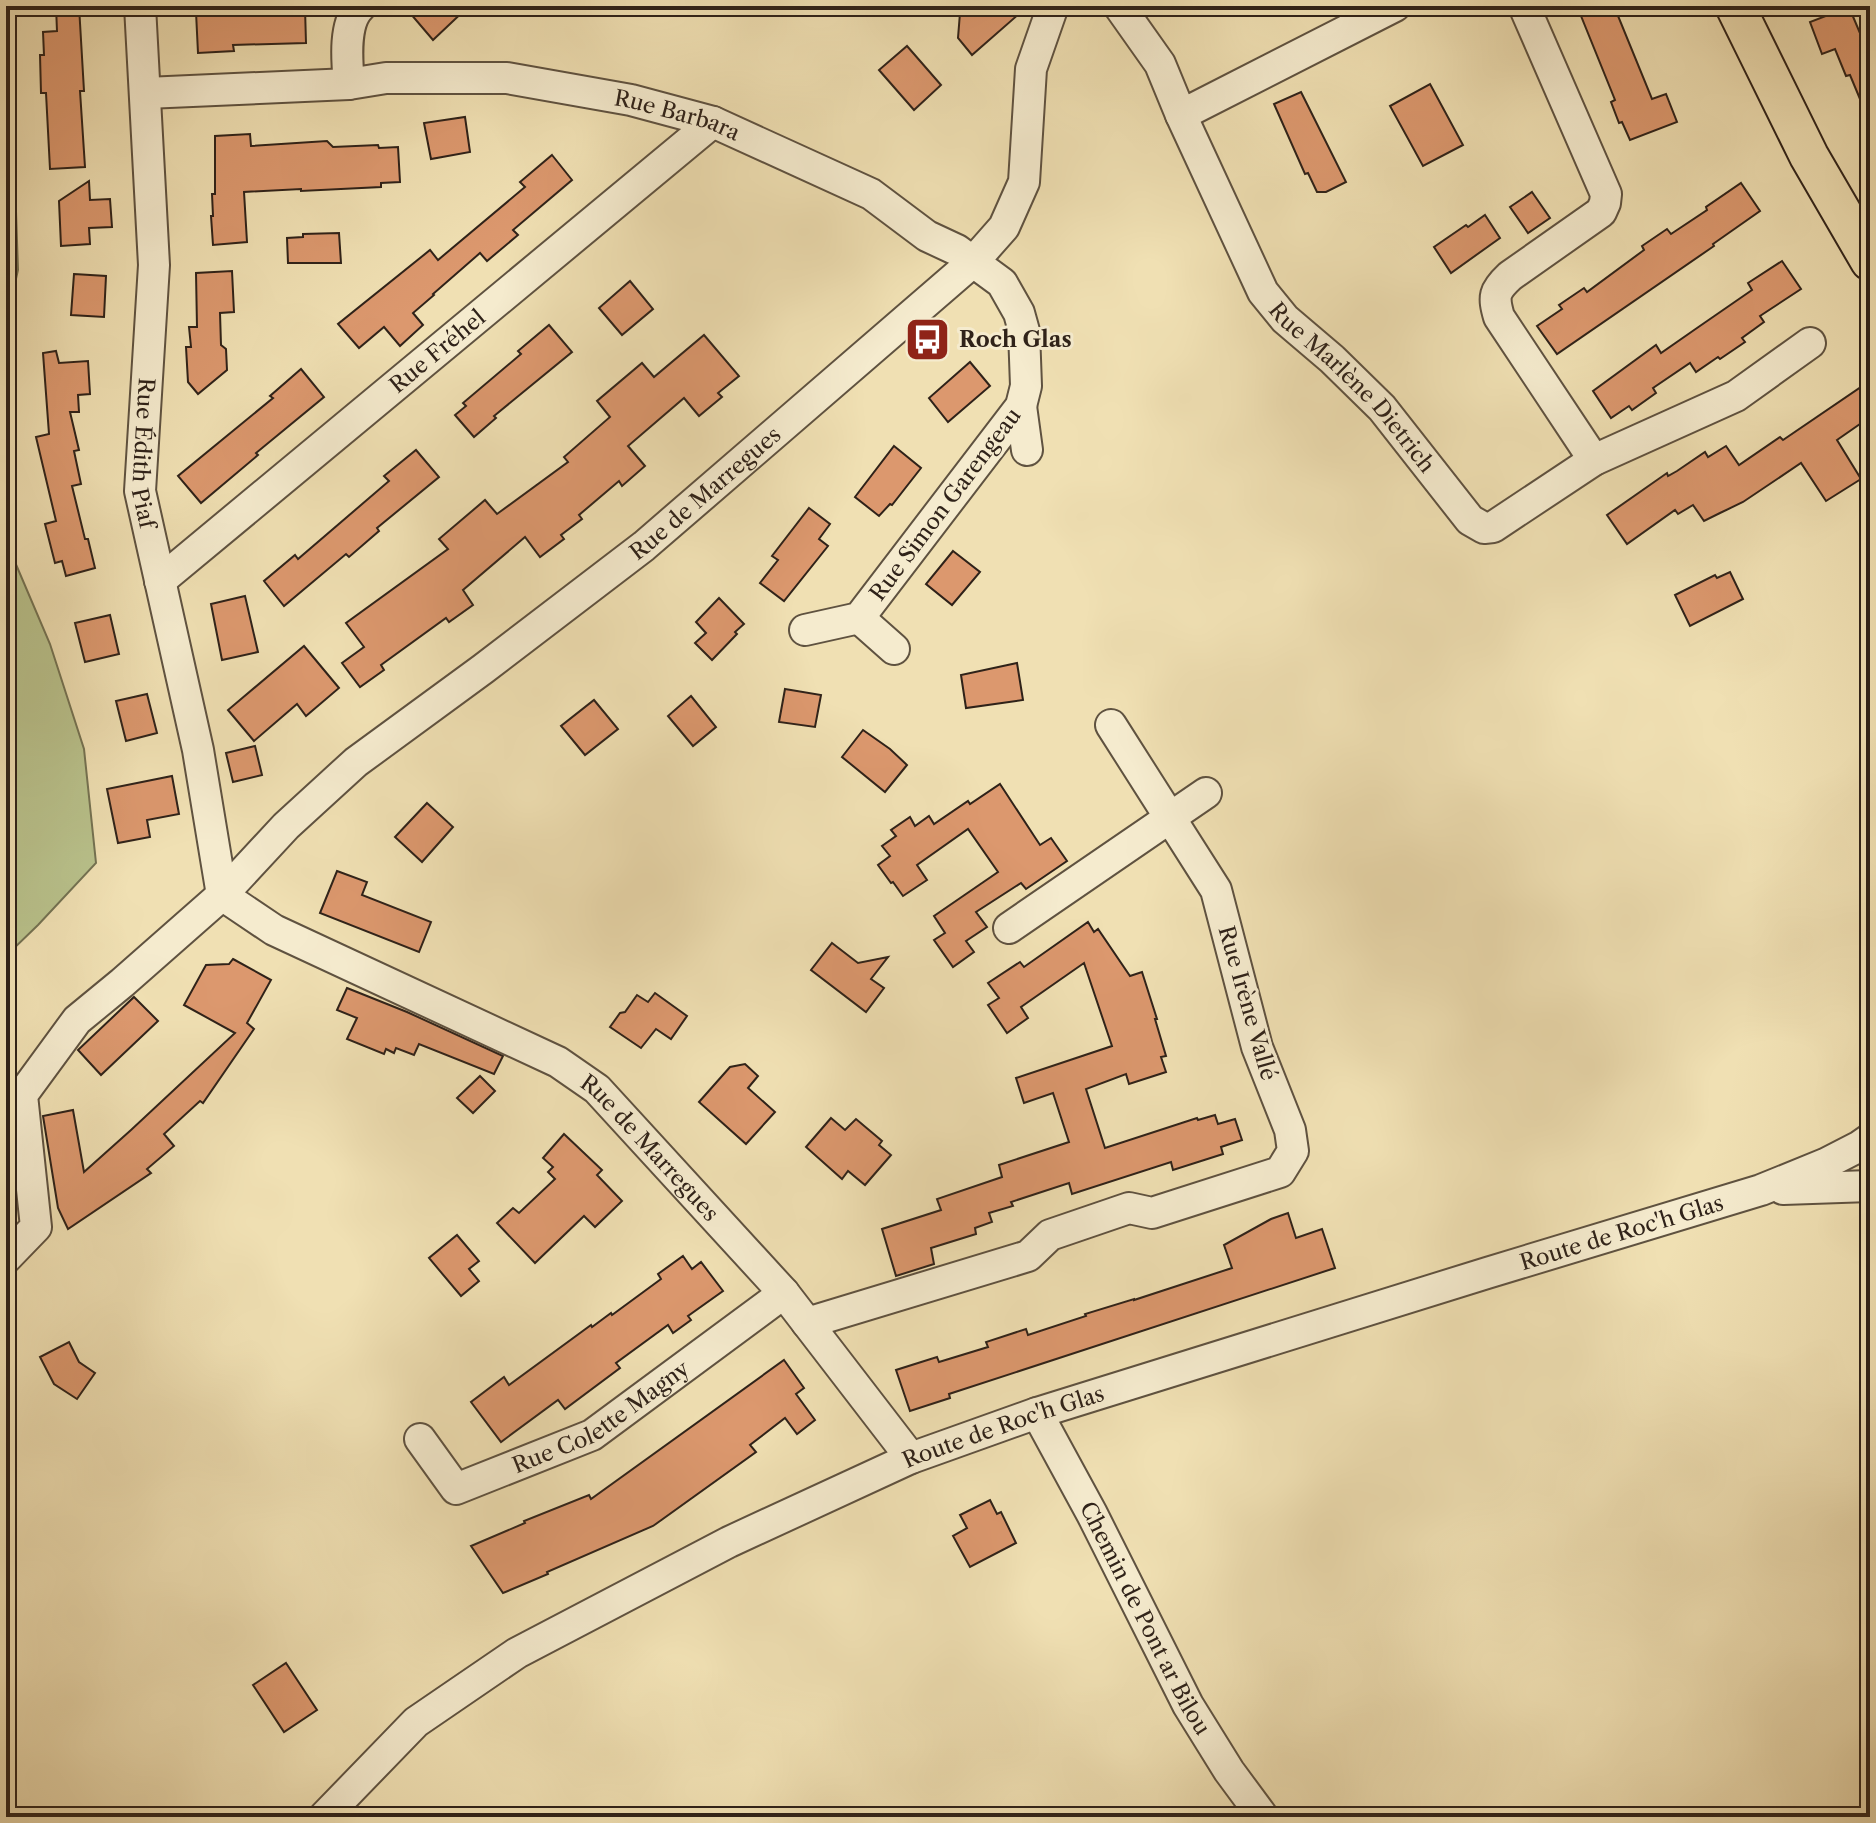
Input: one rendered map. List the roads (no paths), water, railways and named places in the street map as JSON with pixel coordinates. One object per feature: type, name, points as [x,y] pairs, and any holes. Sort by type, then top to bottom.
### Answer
[{"type":"main road","points":[[1735,6],[1809,156],[1870,261]]},
{"type":"street","name":"Rue Édith Piaf","points":[[140,6],[154,265],[140,491],[198,750],[222,895]]},
{"type":"street","points":[[349,84],[345,48],[355,11],[361,6]]},
{"type":"street","name":"Rue de Marregues","points":[[6,1258],[36,1227],[22,1095],[77,1020],[222,895],[286,826],[356,762],[644,546],[974,261],[1004,227],[1024,182],[1031,69],[1053,6]]},
{"type":"street","name":"Rue Marlène Dietrich","points":[[1119,6],[1160,64],[1263,292],[1285,319],[1382,408],[1470,520],[1484,528],[1493,527],[1594,460],[1736,396],[1810,343]]},
{"type":"street","points":[[1181,115],[1395,6]]},
{"type":"street","points":[[1524,6],[1606,194],[1601,212],[1499,286],[1496,305],[1499,317],[1594,460]]},
{"type":"street","name":"Rue Barbara","points":[[146,93],[349,84],[386,78],[507,78],[631,100],[713,122],[871,194],[927,236],[974,261]]},
{"type":"street","name":"Rue Fréhel","points":[[160,581],[713,122]]},
{"type":"street","name":"Rue Simon Garengeau","points":[[805,630],[859,618],[1021,406],[1026,386],[1024,331],[1019,313],[1002,283],[974,261]]},
{"type":"street","points":[[1021,406],[1027,450]]},
{"type":"street","name":"Rue Simon Garengeau","points":[[859,618],[894,649]]},
{"type":"street","name":"Rue Irène Vallé","points":[[807,1323],[1028,1256],[1050,1235],[1129,1208],[1152,1213],[1280,1172],[1293,1151],[1290,1130],[1257,1047],[1216,890],[1111,725]]},
{"type":"street","points":[[1009,928],[1206,793]]},
{"type":"street","name":"Rue de Marregues","points":[[222,895],[274,930],[544,1055],[597,1089],[784,1293],[911,1458]]},
{"type":"street","name":"Route de Roc'h Glas","points":[[324,1817],[416,1722],[517,1653],[729,1542],[911,1458],[1037,1413],[1761,1190],[1825,1164],[1870,1139]]},
{"type":"street","name":"Route de Roc'h Glas","points":[[1761,1190],[1870,1186]]},
{"type":"street","name":"Rue Colette Magny","points":[[420,1439],[456,1489],[592,1435],[784,1293]]},
{"type":"street","name":"Chemin de Pont ar Bilou","points":[[1037,1413],[1092,1514],[1188,1705],[1229,1771],[1263,1817]]},
{"type":"place","name":"Roch Glas","points":[[928,339]]}]
